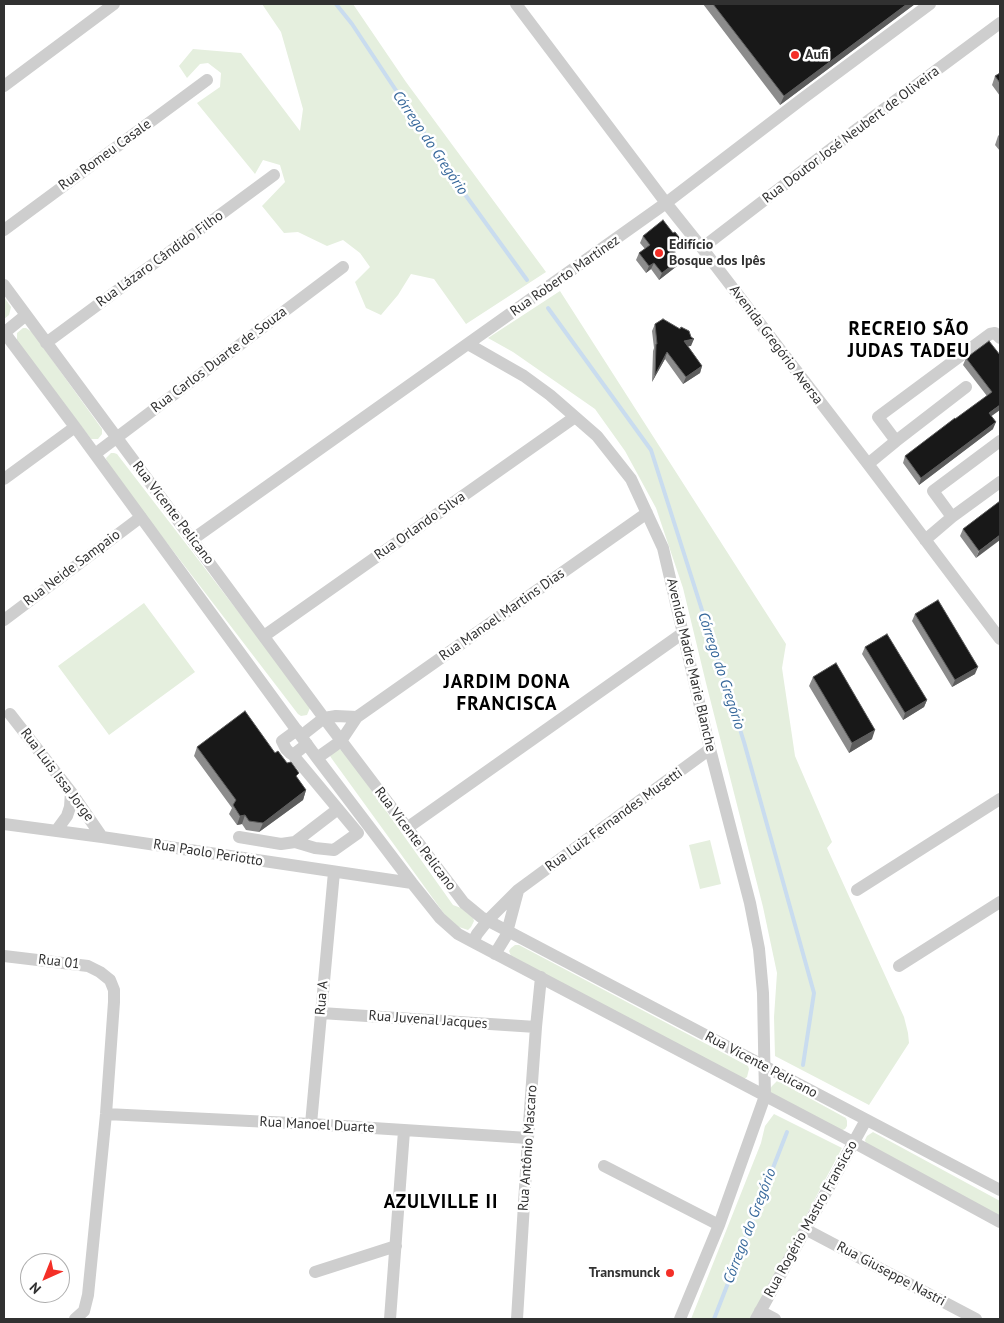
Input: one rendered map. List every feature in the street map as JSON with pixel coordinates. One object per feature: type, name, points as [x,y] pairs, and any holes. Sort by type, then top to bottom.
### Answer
[{"type":"street","points":[[4,86],[114,4]]},
{"type":"street","name":"Avenida Gregório Aversa","points":[[516,4],[1000,639]]},
{"type":"street","name":"Rua Roberto Martinez","points":[[193,539],[666,203],[930,4]]},
{"type":"street","name":"Rua Doutor José Neubert de Oliveira","points":[[702,248],[853,132],[1000,23]]},
{"type":"street","name":"Rua Romeu Casale","points":[[4,230],[206,80]]},
{"type":"street","name":"Rua Lázaro Cândido Filho","points":[[46,343],[274,175]]},
{"type":"street","name":"Rua Carlos Duarte de Souza","points":[[95,454],[343,267]]},
{"type":"street","name":"Rua Vicente Pelicano","points":[[4,285],[341,741],[464,903],[477,914],[508,931],[1000,1190]]},
{"type":"street","points":[[4,333],[26,315]]},
{"type":"street","points":[[896,441],[878,417],[990,334],[994,332],[1000,338]]},
{"type":"street","name":"Rua Vicente Pelicano","points":[[4,333],[302,737],[440,918],[458,934],[853,1142],[1000,1222]]},
{"type":"street","name":"Avenida Madre Marie Blanche","points":[[468,344],[524,376],[550,395],[597,436],[631,479],[663,548],[710,749],[750,903],[759,949],[763,993],[765,1096],[719,1225],[680,1319]]},
{"type":"street","points":[[868,464],[966,387]]},
{"type":"street","name":"Rua Orlando Silva","points":[[264,636],[575,416]]},
{"type":"street","points":[[4,479],[75,427]]},
{"type":"street","points":[[952,517],[933,490],[1000,441]]},
{"type":"street","points":[[925,540],[952,517],[1000,482]]},
{"type":"street","name":"Rua Manoel Martins Dias","points":[[318,758],[341,741],[357,717],[647,513]]},
{"type":"street","name":"Rua Neide Sampaio","points":[[4,620],[141,517]]},
{"type":"street","points":[[407,828],[684,633]]},
{"type":"street","name":"Rua Luis Issa Jorge","points":[[10,714],[71,792],[102,837]]},
{"type":"street","points":[[293,755],[302,737],[324,718],[336,716],[357,717]]},
{"type":"street","points":[[239,836],[281,844],[295,842],[315,848],[334,850],[358,833],[282,742],[302,737]]},
{"type":"street","name":"Rua Luiz Fernandes Musetti","points":[[473,942],[488,920],[518,890],[710,749]]},
{"type":"street","points":[[56,831],[68,816],[71,792]]},
{"type":"street","points":[[857,890],[1000,799]]},
{"type":"street","points":[[295,842],[338,809]]},
{"type":"street","name":"Rua Paolo Periotto","points":[[4,824],[412,883]]},
{"type":"street","name":"Rua A","points":[[311,1124],[334,872]]},
{"type":"street","points":[[495,954],[508,931],[518,890]]},
{"type":"street","points":[[900,966],[1000,902]]},
{"type":"street","name":"Rua 01","points":[[4,956],[88,966],[110,980],[114,990],[114,1002],[106,1114]]},
{"type":"street","name":"Rua Antônio Mascaro","points":[[517,1319],[528,1138],[541,977]]},
{"type":"street","name":"Rua Juvenal Jacques","points":[[321,1013],[536,1027]]},
{"type":"street","points":[[79,1315],[88,1295],[106,1114]]},
{"type":"street","name":"Rua Manoel Duarte","points":[[106,1114],[311,1124],[528,1138]]},
{"type":"street","name":"Rua Rogério Mastro Fransicso","points":[[758,1315],[866,1120]]},
{"type":"street","points":[[390,1319],[404,1131]]},
{"type":"street","points":[[604,1166],[719,1225]]},
{"type":"street","name":"Rua Giuseppe Nastri","points":[[805,1229],[976,1319]]},
{"type":"street","points":[[315,1272],[396,1246]]},
{"type":"street","points":[[758,1315],[775,1319]]},
{"type":"green space","points":[[262,4],[353,4],[406,82],[546,272],[466,324],[434,279],[411,274],[398,295],[381,315],[366,308],[355,282],[370,267],[360,253],[343,240],[327,246],[298,232],[284,233],[262,206],[285,182],[280,165],[263,160],[255,174],[197,103],[220,87],[221,73],[208,63],[200,64],[187,78],[179,66],[193,49],[241,53],[300,131],[303,109],[281,32]]},
{"type":"green space","points":[[560,291],[786,644],[782,668],[795,756],[832,842],[827,848],[904,1017],[908,1033],[909,1043],[869,1105],[775,1056],[774,1017],[777,973],[763,907],[683,588],[656,508],[625,451],[595,409],[513,352],[488,338]]},
{"type":"green space","points":[[4,297],[11,307],[9,315],[4,319]]},
{"type":"green space","points":[[23,328],[32,332],[102,429],[102,434],[98,439],[91,439],[17,341],[17,333]]},
{"type":"green space","points":[[111,453],[117,454],[310,705],[307,715],[301,716],[298,714],[108,466],[106,458]]},
{"type":"green space","points":[[144,603],[195,672],[109,735],[58,666]]},
{"type":"green space","points":[[338,749],[345,753],[453,905],[461,908],[473,918],[474,921],[468,930],[456,926],[445,915],[332,759],[330,756]]},
{"type":"green space","points":[[710,840],[721,884],[700,889],[689,845]]},
{"type":"green space","points":[[515,945],[519,945],[748,1066],[747,1077],[744,1079],[511,956],[509,951]]},
{"type":"green space","points":[[777,1081],[846,1118],[847,1126],[845,1129],[840,1131],[771,1093],[770,1089]]},
{"type":"green space","points":[[774,1114],[842,1148],[751,1319],[691,1319],[761,1143],[765,1126]]},
{"type":"green space","points":[[873,1132],[1000,1201],[1000,1218],[866,1144],[867,1136]]},
{"type":"building","name":"Aufi","points":[[713,4],[907,4],[784,96]]},
{"type":"building","points":[[1000,73],[1000,83],[995,76]]},
{"type":"building","name":"Edifício Bosque dos Ipês","points":[[663,220],[682,241],[672,249],[680,259],[662,273],[654,263],[649,266],[639,253],[650,245],[643,236]]},
{"type":"building","points":[[663,319],[680,329],[681,327],[689,331],[694,339],[684,341],[702,366],[686,377],[667,352],[655,375],[657,344],[655,324]]},
{"type":"building","points":[[989,341],[1000,355],[1000,405],[989,413],[996,422],[921,478],[905,456],[992,392],[966,358]]},
{"type":"building","points":[[1000,501],[1000,535],[979,551],[963,529]]},
{"type":"building","points":[[938,600],[978,667],[955,680],[915,614]]},
{"type":"building","points":[[887,634],[927,700],[905,713],[865,647]]},
{"type":"building","points":[[836,663],[875,730],[852,743],[813,677]]},
{"type":"building","points":[[245,711],[275,753],[278,751],[287,763],[291,762],[299,773],[296,776],[306,790],[263,823],[249,821],[245,815],[240,816],[233,805],[236,800],[197,747]]},
{"type":"waterway","name":"Córrego do Gregório","points":[[336,4],[352,24],[464,193],[527,280]]},
{"type":"waterway","name":"Córrego do Gregório","points":[[548,308],[651,450],[744,742],[814,993],[803,1065]]},
{"type":"waterway","name":"Córrego do Gregório","points":[[714,1319],[787,1132]]},
{"type":"place","name":"Aufi","points":[[795,55]]},
{"type":"place","name":"Edifício Bosque dos Ipês","points":[[659,253]]},
{"type":"place","name":"Transmunck","points":[[670,1273]]},
{"type":"district","name":"RECREIO SÃO JUDAS TADEU","points":[[909,341]]},
{"type":"district","name":"JARDIM DONA FRANCISCA","points":[[507,694]]},
{"type":"district","name":"AZULVILLE II","points":[[441,1203]]}]
